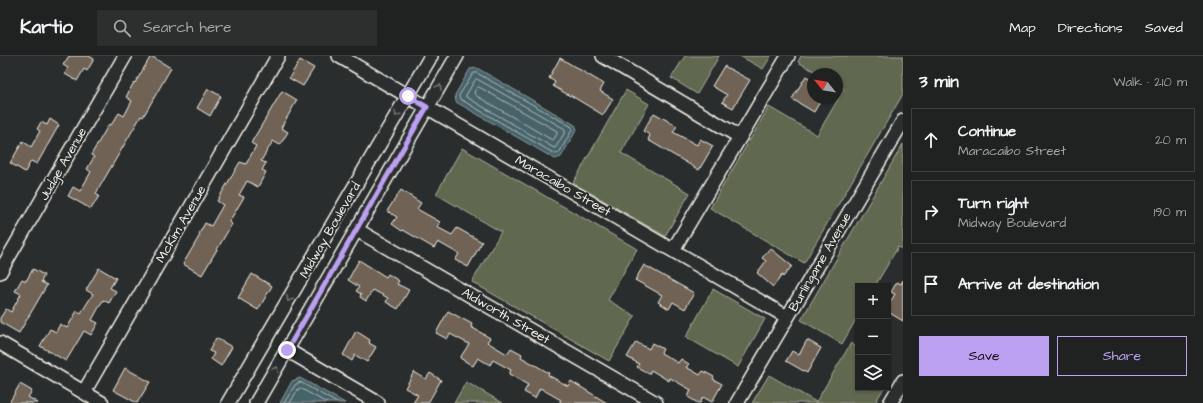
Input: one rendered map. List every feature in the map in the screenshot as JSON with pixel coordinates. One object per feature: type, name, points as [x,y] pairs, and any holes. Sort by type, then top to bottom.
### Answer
[{"type":"street","name":"Judge Avenue","points":[[0,272],[125,56]]},
{"type":"street","name":"McKim Avenue","points":[[84,392],[278,56]]},
{"type":"street","name":"Maracaibo Street","points":[[339,56],[787,317]]},
{"type":"street","name":"Midway Boulevard","points":[[228,403],[431,56]]},
{"type":"street","name":"Midway Boulevard","points":[[256,403],[457,56]]},
{"type":"street","points":[[603,56],[740,137]]},
{"type":"street","points":[[673,250],[788,56]]},
{"type":"street","name":"Burlingame Avenue","points":[[737,403],[903,121]]},
{"type":"street","name":"Aldworth Street","points":[[357,230],[656,403]]},
{"type":"street","points":[[0,344],[102,403]]},
{"type":"street","points":[[287,350],[378,403]]},
{"type":"street","points":[[890,403],[903,381]]},
{"type":"green space","points":[[685,56],[719,56],[697,94],[671,78]]},
{"type":"green space","points":[[740,56],[771,56],[763,69]]},
{"type":"green space","points":[[801,56],[903,56],[903,94],[804,263],[710,208],[769,107],[817,135],[835,104],[843,104],[843,68],[808,68],[798,62]]},
{"type":"green space","points":[[626,90],[649,104],[621,153],[690,193],[665,236],[573,183]]},
{"type":"green space","points":[[903,144],[903,249],[898,247],[877,283],[855,283],[855,321],[842,344],[801,320]]},
{"type":"green space","points":[[462,148],[637,249],[608,300],[635,316],[609,361],[472,282],[501,232],[436,194]]},
{"type":"green space","points":[[713,289],[765,319],[738,367],[686,337]]},
{"type":"green space","points":[[851,343],[855,346],[855,391],[882,391],[875,403],[752,403],[769,375],[816,402]]},
{"type":"green space","points":[[466,382],[503,403],[454,403]]},
{"type":"water","points":[[477,68],[575,125],[577,129],[561,157],[555,159],[456,102],[455,95],[470,69]]},
{"type":"water","points":[[300,378],[345,403],[280,403],[292,381]]},
{"type":"building","points":[[69,56],[89,56],[94,59],[87,71],[84,69],[77,81],[65,74],[68,68],[63,65]]},
{"type":"building","points":[[151,56],[171,68],[143,117],[141,116],[99,188],[96,194],[99,196],[91,209],[68,196],[73,187],[80,191],[91,172],[87,169],[94,157],[91,155],[109,124],[111,125],[119,113],[124,116],[132,101],[126,97]]},
{"type":"building","points":[[560,58],[604,84],[600,91],[613,99],[603,115],[553,86],[555,82],[549,78]]},
{"type":"building","points":[[300,60],[314,68],[303,86],[289,78]]},
{"type":"building","points":[[724,66],[750,80],[733,108],[722,102],[727,95],[712,86]]},
{"type":"building","points":[[806,76],[807,104],[819,104],[814,112],[792,99]]},
{"type":"building","points":[[208,89],[221,96],[210,116],[197,108]]},
{"type":"building","points":[[282,91],[297,100],[281,128],[288,132],[280,145],[273,141],[261,161],[266,163],[262,170],[266,172],[258,187],[247,181],[239,195],[244,197],[229,222],[232,224],[202,275],[183,264],[200,235],[199,234],[205,223],[211,226],[223,205],[217,201],[240,162],[246,164],[256,146],[251,143]]},
{"type":"building","points":[[654,113],[677,126],[673,132],[697,145],[700,139],[713,146],[699,170],[648,140],[650,135],[643,131]]},
{"type":"building","points":[[50,119],[59,125],[37,164],[31,161],[25,172],[10,163],[23,141],[31,147],[40,131],[37,129],[41,122],[47,125]]},
{"type":"building","points":[[401,190],[421,203],[417,209],[440,222],[437,227],[452,235],[457,228],[482,242],[468,267],[455,260],[459,254],[438,242],[434,248],[392,224],[397,217],[387,211]]},
{"type":"building","points":[[770,248],[792,266],[783,277],[782,275],[773,287],[757,273],[766,261],[762,258]]},
{"type":"building","points":[[359,260],[386,277],[388,274],[399,281],[397,284],[409,290],[398,309],[386,302],[388,298],[373,290],[366,301],[360,297],[361,294],[356,291],[359,287],[348,280]]},
{"type":"building","points":[[644,265],[694,293],[685,309],[673,302],[669,309],[658,302],[662,295],[635,280]]},
{"type":"building","points":[[99,268],[116,278],[110,288],[116,291],[109,303],[103,300],[92,320],[98,323],[91,335],[84,331],[66,361],[40,346],[50,329],[56,332],[60,324],[67,328],[77,311],[81,313],[93,294],[86,290]]},
{"type":"building","points":[[33,269],[44,275],[41,282],[47,285],[19,333],[0,322],[0,318],[6,309],[11,312],[21,294],[15,291],[22,279],[26,281]]},
{"type":"building","points":[[252,274],[272,286],[258,310],[238,298]]},
{"type":"building","points":[[903,280],[903,321],[891,314],[891,301],[895,294],[891,292],[897,282],[901,284]]},
{"type":"building","points":[[448,311],[472,324],[471,327],[490,338],[487,342],[507,354],[511,348],[522,354],[521,357],[549,373],[548,375],[568,386],[571,381],[607,403],[559,403],[561,400],[540,388],[535,398],[524,392],[528,385],[509,374],[511,370],[493,360],[490,365],[478,358],[473,366],[460,358],[469,344],[450,334],[447,339],[436,333]]},
{"type":"building","points":[[356,331],[370,340],[369,343],[376,347],[367,362],[355,355],[352,361],[343,355]]},
{"type":"building","points":[[216,338],[232,347],[221,366],[211,359],[214,353],[209,351]]},
{"type":"building","points":[[807,340],[821,348],[807,373],[786,361],[792,351],[799,355]]},
{"type":"building","points":[[636,342],[649,349],[652,343],[663,349],[661,353],[678,363],[681,359],[689,364],[686,367],[700,375],[703,371],[714,377],[713,379],[722,384],[712,402],[703,397],[700,403],[698,403],[688,397],[691,390],[670,378],[669,381],[651,370],[649,374],[637,367],[639,364],[627,357]]},
{"type":"building","points":[[125,368],[150,382],[137,403],[113,390]]},
{"type":"building","points":[[414,372],[426,379],[430,373],[441,380],[428,403],[413,403],[418,395],[405,388]]},
{"type":"building","points":[[20,384],[32,391],[28,397],[38,403],[9,403]]},
{"type":"route","points":[[287,350],[427,107],[408,96]]}]
